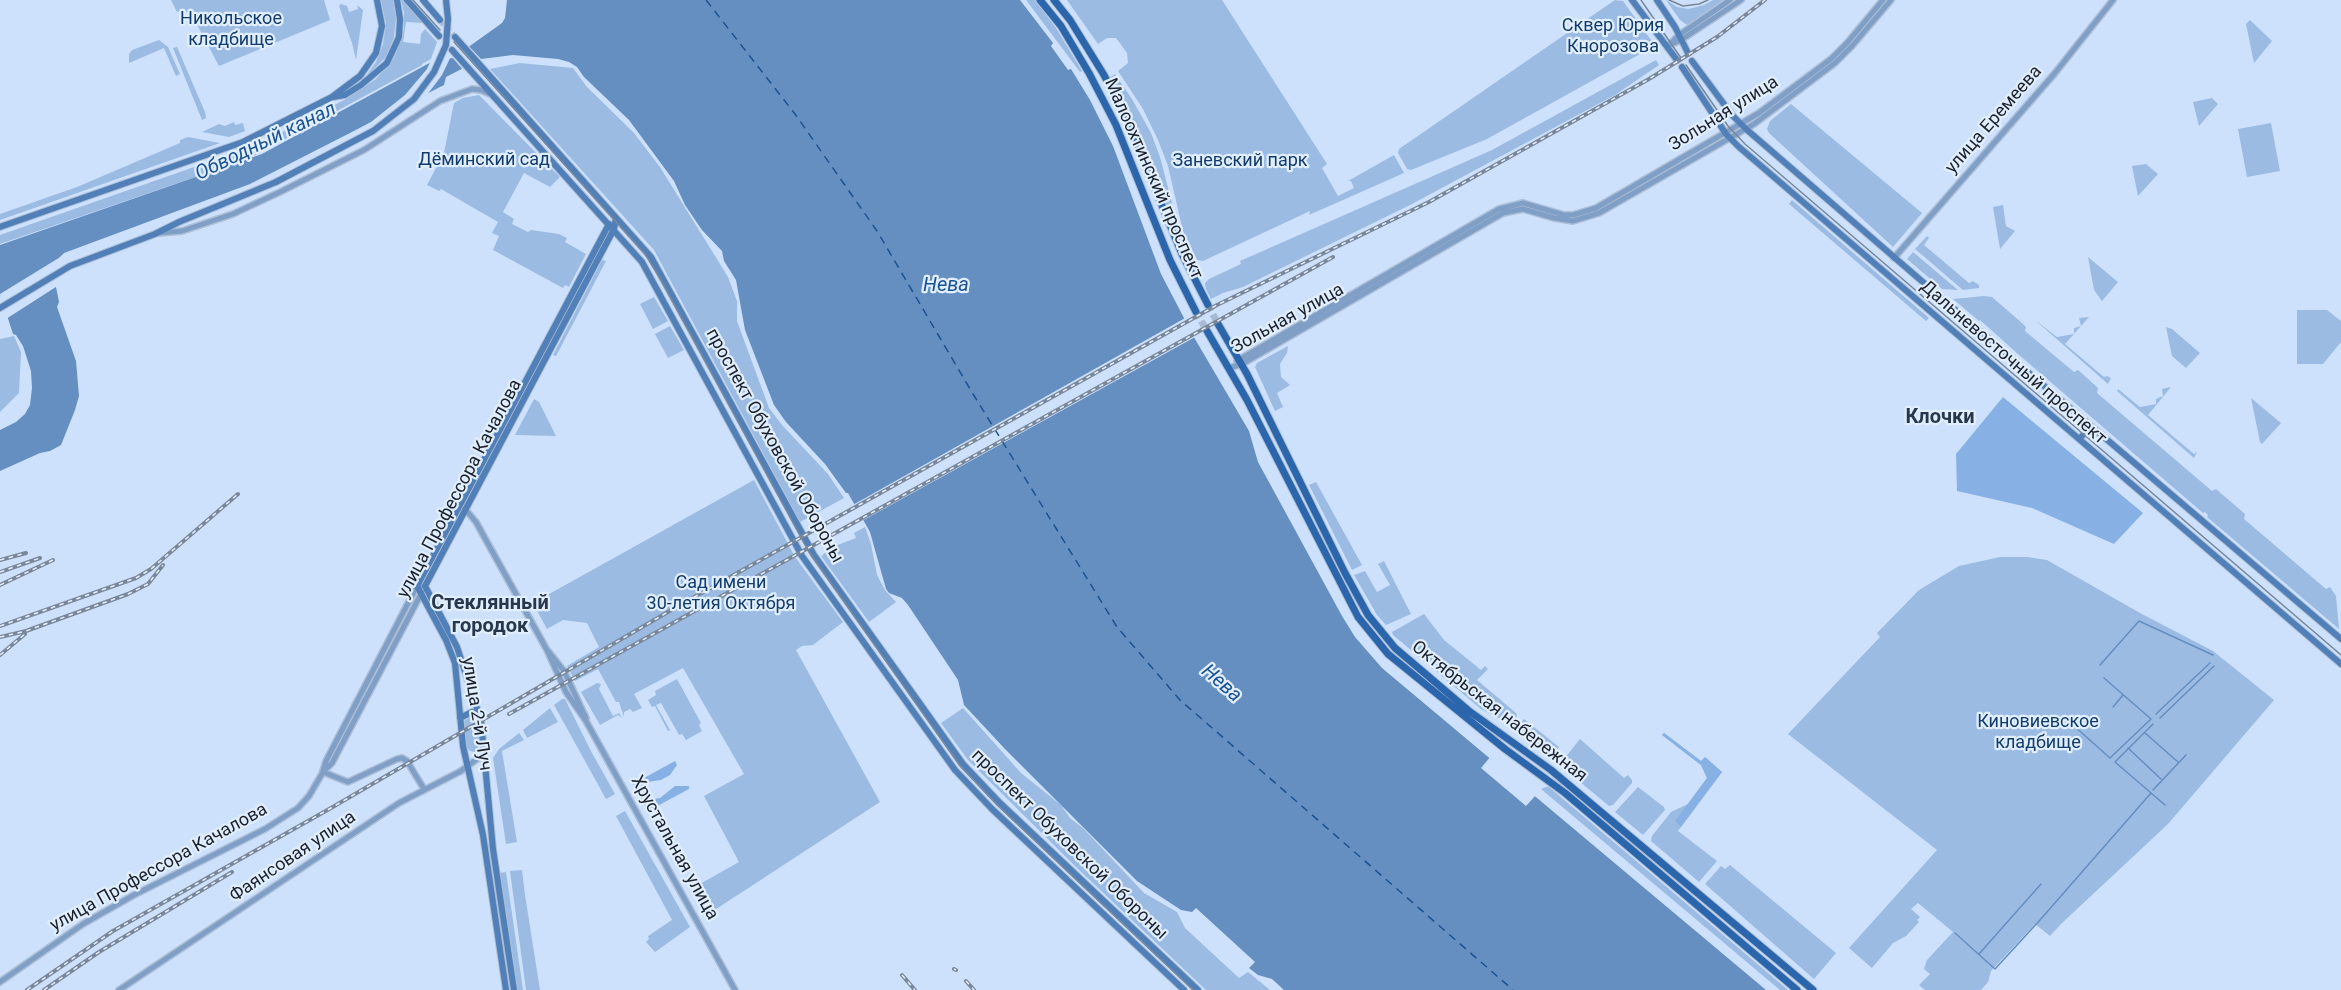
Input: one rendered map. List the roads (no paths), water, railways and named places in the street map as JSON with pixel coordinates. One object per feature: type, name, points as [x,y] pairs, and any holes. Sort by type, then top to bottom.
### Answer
[{"type":"main road","points":[[0,227],[243,142],[332,97],[367,69],[376,53],[382,26],[376,0]]},
{"type":"main road","points":[[332,97],[345,95],[362,85],[387,63],[400,27],[397,0]]},
{"type":"main road","points":[[407,0],[439,36]]},
{"type":"main road","points":[[423,0],[441,20]]},
{"type":"main road","points":[[0,308],[62,270],[276,183],[373,131],[414,99],[434,72],[446,45],[448,19],[446,0]]},
{"type":"main road","name":"Малоохтинский проспект","points":[[1040,0],[1060,26],[1089,73],[1116,125],[1166,251],[1197,312]]},
{"type":"main road","name":"Малоохтинский проспект","points":[[1054,0],[1070,20],[1104,75],[1127,120],[1182,254],[1208,305]]},
{"type":"main road","points":[[1632,0],[1677,60]]},
{"type":"main road","points":[[1657,0],[1688,53]]},
{"type":"main road","name":"проспект Обуховской Обороны","points":[[455,37],[638,240],[659,271],[814,555],[963,764],[985,788],[1198,990]]},
{"type":"main road","name":"проспект Обуховской Обороны","points":[[453,51],[637,255],[802,556],[950,764],[992,809],[1184,990]]},
{"type":"main road","name":"Дальневосточный проспект","points":[[1693,62],[1732,115],[1744,127],[2091,427],[2341,639]]},
{"type":"main road","name":"Дальневосточный проспект","points":[[1683,68],[1728,136],[2341,664]]},
{"type":"main road","name":"улица Профессора Качалова","points":[[425,586],[614,229],[616,218]]},
{"type":"main road","name":"улица Профессора Качалова","points":[[417,586],[609,224]]},
{"type":"main road","name":"Октябрьская набережная","points":[[1218,324],[1240,362],[1345,573],[1368,615],[1395,648],[1469,711],[1551,770],[1813,990]]},
{"type":"main road","name":"Октябрьская набережная","points":[[1207,331],[1229,368],[1358,617],[1388,654],[1505,749],[1565,793],[1797,990]]},
{"type":"main road","points":[[2079,439],[2091,427]]},
{"type":"main road","name":"улица 2-й Луч","points":[[417,586],[454,658],[467,766],[486,850],[506,990]]},
{"type":"main road","name":"улица 2-й Луч","points":[[425,586],[457,647],[479,715],[485,753],[493,849],[514,990]]},
{"type":"main road","points":[[460,718],[468,713],[479,715]]},
{"type":"street","points":[[1667,46],[1730,0]]},
{"type":"street","points":[[1680,37],[1741,0]]},
{"type":"street","name":"Зольная улица","points":[[1744,127],[1831,59],[1883,0]]},
{"type":"street","name":"Зольная улица","points":[[1229,368],[1503,213],[1523,209],[1563,220],[1591,217],[1744,127],[1835,63],[1891,0]]},
{"type":"street","name":"улица Еремеева","points":[[1894,258],[2055,73],[2113,0]]},
{"type":"street","points":[[155,234],[182,231],[233,214],[371,146],[440,101],[475,89],[493,96]]},
{"type":"street","name":"Хрустальная улица","points":[[460,505],[476,522],[547,650],[566,692],[586,721],[735,990]]},
{"type":"street","points":[[417,586],[425,586]]},
{"type":"street","name":"улица Профессора Качалова","points":[[323,772],[326,760],[417,586]]},
{"type":"street","name":"улица Профессора Качалова","points":[[0,982],[83,924],[285,817],[304,802],[323,772],[332,763],[425,586]]},
{"type":"street","name":"Фаянсовая улица","points":[[119,990],[392,808],[467,766],[485,753]]},
{"type":"street","points":[[323,772],[348,783],[402,758],[407,761],[424,789]]},
{"type":"water","name":"Нева","points":[[507,0],[1020,0],[1053,43],[1051,46],[1068,70],[1071,69],[1090,100],[1113,146],[1161,274],[1195,339],[1249,431],[1258,462],[1355,637],[1382,668],[1766,990],[1284,990],[1272,979],[1258,975],[1249,968],[1255,962],[1196,908],[1192,912],[1181,910],[1137,881],[964,705],[958,680],[908,605],[902,598],[889,593],[886,589],[870,532],[848,493],[774,405],[745,330],[736,280],[724,261],[722,251],[702,230],[685,205],[674,181],[629,120],[584,77],[577,67],[569,62],[513,55],[481,59],[446,77],[444,85],[250,184],[64,253],[56,261],[56,287],[59,302],[57,307],[76,361],[79,396],[75,410],[61,445],[0,471],[0,430],[16,422],[25,414],[30,405],[32,388],[31,371],[23,346],[13,334],[0,294],[0,245],[262,154],[435,60],[453,58],[502,23],[505,18]]},
{"type":"waterway","points":[[2100,665],[2139,621],[2213,655]]},
{"type":"waterway","points":[[2156,714],[2210,663]]},
{"type":"waterway","points":[[2160,718],[2214,666]]},
{"type":"waterway","points":[[2064,717],[2110,758],[2151,719],[2104,678]]},
{"type":"waterway","points":[[2113,707],[2123,695]]},
{"type":"waterway","points":[[2153,724],[2115,762],[2165,805]]},
{"type":"waterway","points":[[2145,733],[2178,762]]},
{"type":"waterway","points":[[2128,748],[2161,779]]},
{"type":"waterway","points":[[2153,790],[2186,755]]},
{"type":"waterway","points":[[1955,933],[1995,969],[2151,793]]},
{"type":"waterway","points":[[1979,954],[2041,884]]},
{"type":"tunnel","points":[[440,20],[455,37]]},
{"type":"tunnel","points":[[1208,305],[1218,324]]},
{"type":"tunnel","points":[[1196,312],[1207,331]]},
{"type":"tram line","points":[[413,0],[440,30]]},
{"type":"tram line","points":[[1641,0],[1681,58]]},
{"type":"tram line","points":[[1669,0],[1683,6],[1708,0]]},
{"type":"tram line","points":[[454,42],[645,254],[809,552],[960,766],[997,805],[1193,990]]},
{"type":"tram line","points":[[1686,65],[1728,126],[1745,144],[2341,655]]},
{"type":"railway","points":[[27,990],[113,931],[331,808],[680,605],[1217,305],[1429,202],[1649,79],[1717,37],[1765,0]]},
{"type":"railway","points":[[509,714],[1333,257]]},
{"type":"railway","points":[[0,626],[136,578],[151,569],[238,494]]},
{"type":"railway","points":[[0,560],[26,553]]},
{"type":"railway","points":[[0,572],[40,558]]},
{"type":"railway","points":[[0,585],[53,560]]},
{"type":"railway","points":[[0,637],[26,631],[128,594],[148,584],[163,565]]},
{"type":"railway","points":[[0,655],[25,634]]},
{"type":"railway","points":[[44,990],[99,952],[232,872]]},
{"type":"railway","points":[[902,975],[915,990]]},
{"type":"railway","points":[[966,981],[974,990]]},
{"type":"district","name":"Клочки","points":[[1940,418]]},
{"type":"district","name":"Стеклянный городок","points":[[490,616]]},
{"type":"park label","name":"Никольское кладбище","points":[[231,29]]},
{"type":"park label","name":"Сквер Юрия Кнорозова","points":[[1613,36]]},
{"type":"park label","name":"Дёминский сад","points":[[484,160]]},
{"type":"park label","name":"Заневский парк","points":[[1240,161]]},
{"type":"park label","name":"Сад имени 30-летия Октября","points":[[721,593]]},
{"type":"park label","name":"Киновиевское кладбище","points":[[2038,732]]},
{"type":"water label","name":"Обводный канал","points":[[266,142]]}]
